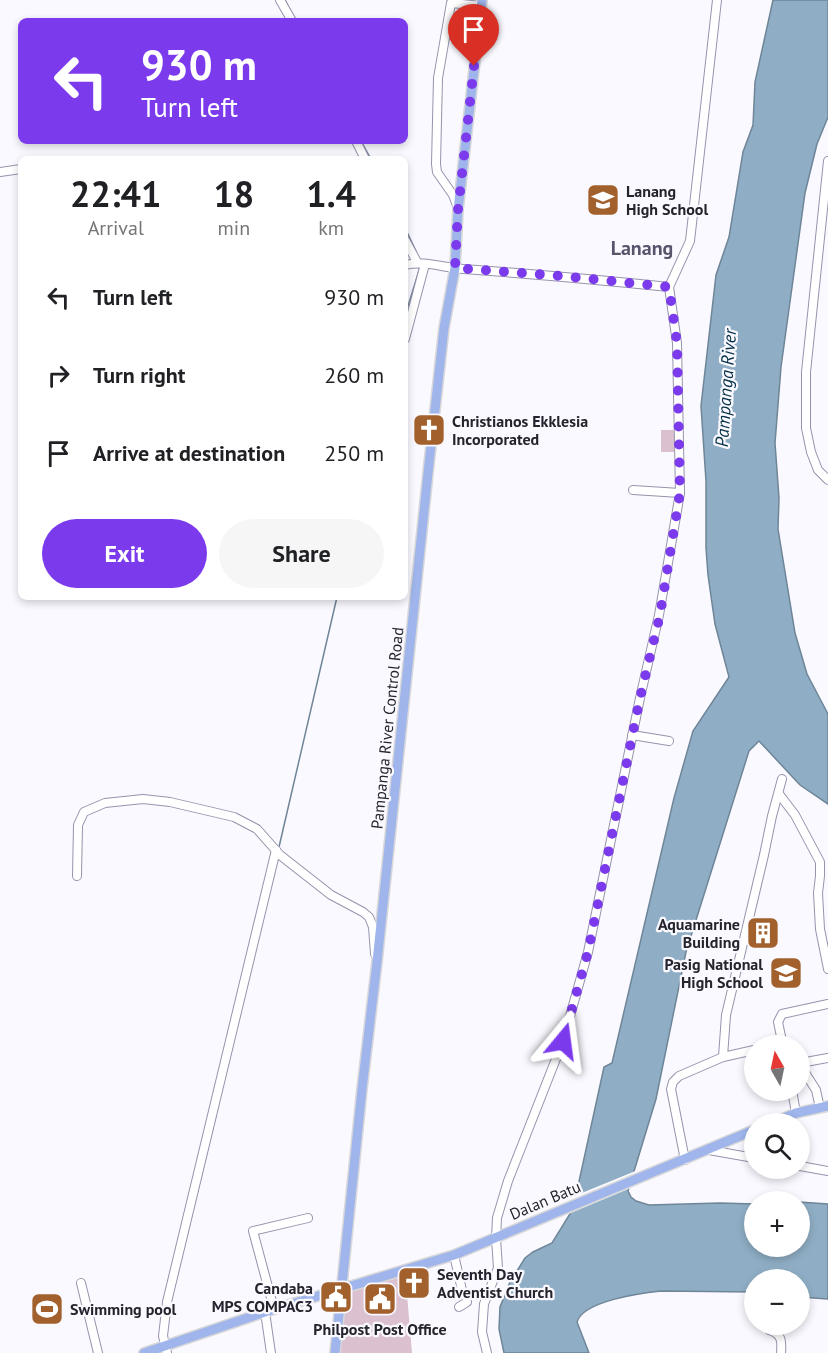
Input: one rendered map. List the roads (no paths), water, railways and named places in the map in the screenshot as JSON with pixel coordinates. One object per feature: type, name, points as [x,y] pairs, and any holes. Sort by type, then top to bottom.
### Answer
[{"type":"main road","name":"Pampanga River Control Road","points":[[336,1353],[362,1089],[444,328],[455,268],[458,210],[482,3]]},
{"type":"main road","points":[[796,1113],[824,1107]]},
{"type":"main road","name":"Dalan Batu","points":[[144,1353],[166,1349],[269,1311],[454,1255],[744,1134]]},
{"type":"street","points":[[280,0],[290,18]]},
{"type":"street","points":[[487,1353],[482,1332],[484,1304],[498,1268],[497,1218],[508,1181],[563,1041],[588,952],[632,735],[660,615],[680,493],[677,343],[669,287],[690,241],[717,0]]},
{"type":"street","points":[[458,210],[453,195],[437,172],[438,78],[451,3],[482,3]]},
{"type":"street","points":[[828,161],[806,372],[806,428],[818,470],[828,480]]},
{"type":"street","points":[[0,172],[18,169]]},
{"type":"street","points":[[408,244],[421,263],[408,325]]},
{"type":"street","points":[[408,265],[421,263],[669,287]]},
{"type":"street","points":[[633,490],[680,493]]},
{"type":"street","points":[[632,735],[669,741]]},
{"type":"street","points":[[723,1057],[726,1015],[782,779]]},
{"type":"street","points":[[779,794],[795,815],[820,862],[818,893],[820,929],[828,969]]},
{"type":"street","points":[[77,876],[78,825],[84,812],[105,803],[143,799],[170,802],[234,817],[257,829],[277,852],[331,895],[369,917],[373,927],[377,962]]},
{"type":"street","points":[[166,1349],[164,1336],[166,1302],[277,852]]},
{"type":"street","points":[[781,1035],[778,1022],[782,1014],[828,1004]]},
{"type":"street","points":[[685,1160],[671,1089],[673,1082],[679,1076],[723,1057],[744,1052]]},
{"type":"street","points":[[810,1062],[828,1058]]},
{"type":"street","points":[[810,1080],[824,1107]]},
{"type":"street","points":[[794,1101],[796,1113]]},
{"type":"street","points":[[709,1150],[744,1156]]},
{"type":"street","points":[[810,1168],[828,1171]]},
{"type":"street","points":[[271,1353],[269,1311],[254,1230],[308,1218]]},
{"type":"street","points":[[454,1255],[467,1302],[459,1307]]},
{"type":"street","points":[[81,1283],[98,1353]]},
{"type":"street","points":[[778,1335],[782,1341],[781,1353]]},
{"type":"water","name":"Pampanga River","points":[[773,0],[828,0],[828,117],[817,144],[805,193],[781,367],[775,443],[779,498],[778,529],[795,633],[807,674],[828,714],[828,804],[800,785],[759,741],[749,751],[686,952],[656,1099],[628,1191],[636,1201],[649,1205],[744,1204],[744,1257],[810,1257],[810,1203],[828,1204],[828,1299],[810,1298],[810,1269],[744,1269],[744,1292],[661,1291],[601,1303],[582,1315],[577,1322],[589,1353],[504,1353],[499,1329],[500,1307],[510,1282],[525,1258],[552,1243],[573,1209],[604,1067],[612,1063],[674,798],[693,731],[729,677],[715,624],[708,575],[706,481],[701,406],[716,275],[729,237],[743,152],[753,125],[755,82]]},
{"type":"waterway","points":[[285,0],[294,18]]},
{"type":"waterway","points":[[363,144],[369,156]]},
{"type":"waterway","points":[[408,234],[416,251]]},
{"type":"waterway","points":[[408,306],[420,267]]},
{"type":"waterway","points":[[279,847],[336,600]]},
{"type":"waterway","points":[[177,1276],[216,1115]]},
{"type":"place","name":"Lanang High School","points":[[603,200]]},
{"type":"place","name":"Christianos Ekklesia Incorporated","points":[[429,430]]},
{"type":"place","name":"Aquamarine Building","points":[[763,933]]},
{"type":"place","name":"Pasig National High School","points":[[786,973]]},
{"type":"place","name":"Seventh Day Adventist Church","points":[[414,1283]]},
{"type":"place","name":"Candaba MPS COMPAC3","points":[[336,1297]]},
{"type":"place","name":"Philpost Post Office","points":[[380,1299]]},
{"type":"place","name":"Swimming pool","points":[[47,1309]]},
{"type":"district","name":"Lanang","points":[[642,248]]}]
